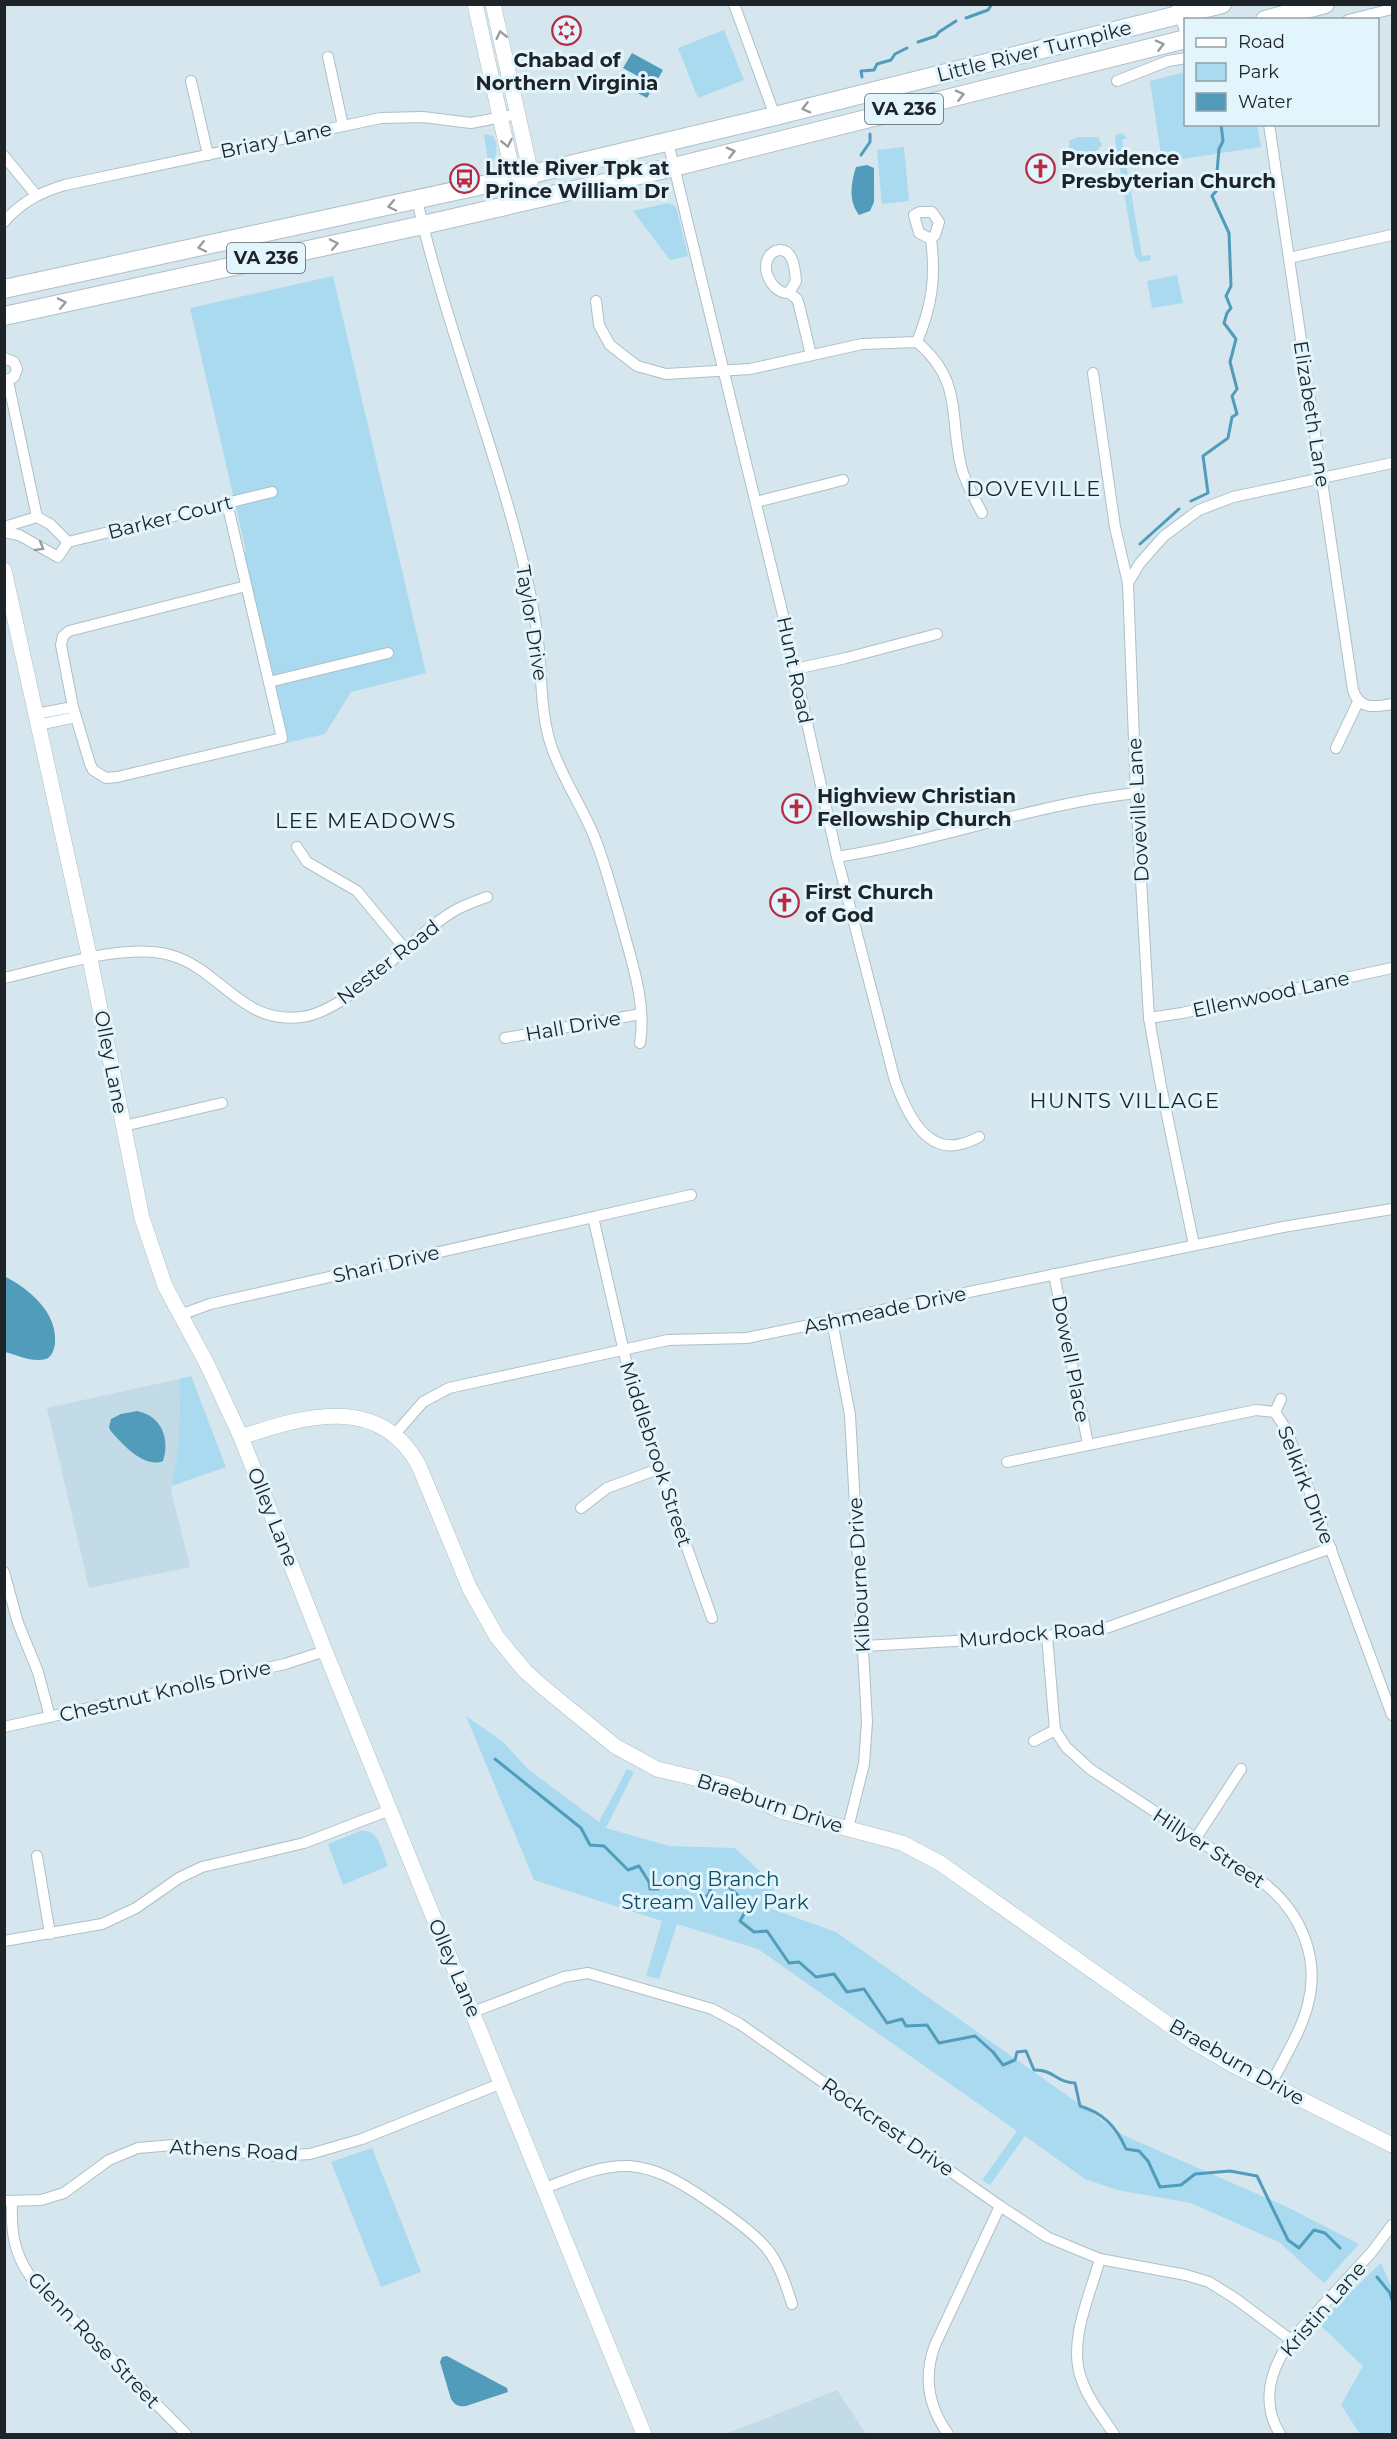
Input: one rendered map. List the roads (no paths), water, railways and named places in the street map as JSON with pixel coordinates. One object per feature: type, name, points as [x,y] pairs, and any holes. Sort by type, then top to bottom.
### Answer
[{"type":"main road","points":[[475,4],[501,118],[523,176]]},
{"type":"main road","points":[[493,4],[518,114],[527,200]]},
{"type":"main road","name":"Little River Turnpike","points":[[6,287],[523,176],[774,116],[1178,10],[1222,4]]},
{"type":"main road","points":[[1272,18],[1325,4]]},
{"type":"main road","name":"Little River Turnpike","points":[[4,316],[423,225],[674,166],[1184,37]]},
{"type":"main road","name":"Olley Lane","points":[[4,570],[90,959],[142,1218],[153,1254],[165,1286],[207,1364],[241,1437],[325,1651],[644,2434]]},
{"type":"main road","name":"Braeburn Drive","points":[[241,1437],[262,1430],[334,1415],[362,1418],[395,1434],[409,1449],[419,1466],[485,1618],[510,1653],[544,1688],[615,1746],[645,1764],[671,1773],[728,1786],[781,1811],[902,1843],[940,1863],[1192,2041],[1392,2145]]},
{"type":"street","points":[[734,4],[774,116]]},
{"type":"street","points":[[1356,18],[1392,9]]},
{"type":"street","points":[[1178,10],[1184,33]]},
{"type":"street","points":[[328,57],[343,126]]},
{"type":"street","points":[[1117,81],[1184,58]]},
{"type":"street","points":[[191,81],[208,155]]},
{"type":"street","name":"Briary Lane","points":[[4,222],[14,211],[36,195],[65,185],[343,126],[401,117],[471,123],[518,114]]},
{"type":"street","name":"Elizabeth Lane","points":[[1269,126],[1353,690],[1358,702]]},
{"type":"street","name":"Hunt Road","points":[[668,142],[725,370],[837,857],[895,1081],[908,1114],[919,1128],[940,1142],[960,1145],[979,1137]]},
{"type":"street","points":[[4,156],[36,195]]},
{"type":"street","name":"Taylor Drive","points":[[417,200],[448,316],[506,498],[524,564],[539,649],[543,707],[549,738],[558,764],[594,835],[627,946],[641,1014],[640,1043]]},
{"type":"street","points":[[1289,258],[1392,235]]},
{"type":"street","points":[[917,342],[932,299],[934,266],[931,239]]},
{"type":"street","points":[[789,292],[797,299],[811,355]]},
{"type":"street","points":[[596,301],[599,325],[605,338],[619,354],[637,366],[666,374],[750,369],[862,345],[917,342],[929,352],[948,379],[962,467],[967,484],[982,513]]},
{"type":"street","points":[[4,358],[14,362],[17,369],[14,377],[6,381],[37,517],[50,524],[68,542]]},
{"type":"street","name":"Doveville Lane","points":[[1094,373],[1115,527],[1128,584],[1136,793],[1149,1018],[1194,1245]]},
{"type":"street","points":[[1128,584],[1144,558],[1164,536],[1198,510],[1233,497],[1392,463]]},
{"type":"street","points":[[756,502],[843,480]]},
{"type":"street","name":"Barker Court","points":[[4,530],[19,535],[58,557],[68,542],[272,492]]},
{"type":"street","points":[[227,503],[282,738],[117,777],[106,778],[93,770],[75,712],[61,645],[63,636],[69,631],[246,586]]},
{"type":"street","name":"Barker Court","points":[[4,530],[37,517]]},
{"type":"street","points":[[795,669],[937,634]]},
{"type":"street","points":[[269,682],[388,653]]},
{"type":"street","points":[[1336,748],[1358,702],[1374,707],[1392,704]]},
{"type":"street","points":[[37,719],[75,712]]},
{"type":"street","points":[[837,857],[872,851],[1016,814],[1084,800],[1136,793]]},
{"type":"street","points":[[297,847],[307,861],[357,891],[405,949]]},
{"type":"street","name":"Nester Road","points":[[4,978],[90,959],[141,951],[171,955],[202,970],[251,1008],[271,1016],[294,1018],[315,1014],[336,1004],[452,912],[487,897]]},
{"type":"street","name":"Ellenwood Lane","points":[[1149,1018],[1392,968]]},
{"type":"street","name":"Hall Drive","points":[[505,1038],[641,1014]]},
{"type":"street","points":[[124,1126],[222,1103]]},
{"type":"street","name":"Shari Drive","points":[[180,1315],[210,1304],[692,1195]]},
{"type":"street","name":"Ashmeade Drive","points":[[395,1434],[423,1402],[442,1390],[622,1349],[675,1339],[747,1338],[1283,1227],[1392,1209]]},
{"type":"street","name":"Middlebrook Street","points":[[593,1217],[634,1396],[712,1618]]},
{"type":"street","name":"Dowell Place","points":[[1054,1274],[1088,1444]]},
{"type":"street","name":"Kilbourne Drive","points":[[832,1322],[850,1415],[864,1646],[867,1744],[848,1828]]},
{"type":"street","points":[[1275,1412],[1281,1399]]},
{"type":"street","name":"Selkirk Drive","points":[[1007,1462],[1256,1410],[1275,1412],[1287,1431],[1392,1715]]},
{"type":"street","points":[[581,1508],[607,1488],[658,1469]]},
{"type":"street","name":"Murdock Road","points":[[864,1646],[1087,1632],[1122,1624],[1331,1548]]},
{"type":"street","points":[[4,1572],[18,1623],[38,1672],[50,1717]]},
{"type":"street","points":[[1034,1741],[1055,1730],[1047,1636]]},
{"type":"street","name":"Chestnut Knolls Drive","points":[[4,1727],[285,1664],[325,1651]]},
{"type":"street","name":"Hillyer Street","points":[[1055,1730],[1078,1760],[1276,1893],[1295,1917],[1308,1945],[1312,1975],[1308,2005],[1271,2084]]},
{"type":"street","points":[[1196,1838],[1241,1768]]},
{"type":"street","points":[[4,1941],[87,1928],[116,1919],[179,1878],[202,1867],[304,1843],[390,1810]]},
{"type":"street","points":[[37,1856],[50,1934]]},
{"type":"street","name":"Rockcrest Drive","points":[[473,2012],[564,1977],[588,1973],[712,2009],[740,2024],[1047,2237],[1100,2259],[1186,2275],[1209,2282],[1236,2298],[1291,2340]]},
{"type":"street","name":"Athens Road","points":[[8,2201],[41,2200],[64,2193],[109,2160],[138,2148],[173,2145],[276,2157],[310,2154],[336,2148],[502,2083]]},
{"type":"street","points":[[545,2188],[586,2172],[614,2167],[640,2167],[665,2175],[726,2215],[762,2243],[775,2260],[792,2304]]},
{"type":"street","name":"Glenn Rose Street","points":[[8,2201],[14,2241],[20,2259],[30,2276],[186,2434]]},
{"type":"street","points":[[948,2434],[931,2402],[927,2381],[929,2364],[935,2345],[1000,2206]]},
{"type":"street","name":"Kristin Lane","points":[[1280,2434],[1273,2419],[1269,2391],[1275,2368],[1291,2340],[1371,2253],[1392,2225]]},
{"type":"street","points":[[1100,2259],[1082,2324],[1077,2360],[1086,2390],[1114,2434]]},
{"type":"water","points":[[632,53],[663,70],[647,98],[634,91],[641,78],[623,68]]},
{"type":"water","points":[[867,165],[874,168],[874,202],[870,211],[859,215],[852,198],[853,179],[856,167]]},
{"type":"water","points":[[4,1276],[32,1295],[47,1312],[55,1332],[54,1348],[48,1358],[30,1359],[5,1352]]},
{"type":"water","points":[[137,1411],[153,1418],[162,1430],[165,1445],[163,1461],[148,1461],[141,1458],[127,1448],[110,1430],[111,1419],[121,1414]]},
{"type":"water","points":[[447,2356],[507,2388],[508,2392],[466,2406],[457,2405],[451,2399],[440,2362],[442,2357]]},
{"type":"waterway","points":[[966,18],[988,10],[992,4]]},
{"type":"waterway","points":[[918,42],[936,36],[956,21]]},
{"type":"waterway","points":[[862,77],[861,71],[874,70],[877,64],[891,60],[895,54],[907,48]]},
{"type":"waterway","points":[[1191,501],[1208,493],[1203,456],[1228,438],[1232,417],[1237,414],[1232,396],[1237,389],[1230,362],[1236,339],[1224,323],[1231,308],[1226,296],[1231,286],[1229,233],[1212,196],[1217,190],[1219,149],[1223,141],[1221,126]]},
{"type":"waterway","points":[[861,155],[870,142],[870,134]]},
{"type":"waterway","points":[[1140,544],[1179,509]]},
{"type":"waterway","points":[[495,1759],[581,1828],[590,1845],[604,1846],[628,1870],[639,1866],[649,1882],[650,1889],[658,1889],[667,1878],[688,1875],[695,1891],[707,1897],[712,1886],[722,1881],[740,1897],[745,1912],[740,1921],[754,1932],[767,1931],[789,1963],[799,1962],[816,1977],[834,1974],[847,1992],[864,1989],[887,2023],[902,2019],[906,2026],[927,2025],[939,2043],[975,2036],[993,2052],[1003,2065],[1015,2060],[1017,2052],[1026,2051],[1034,2070],[1040,2070],[1064,2081],[1075,2083],[1080,2106],[1095,2112],[1108,2122],[1126,2149],[1139,2151],[1148,2161],[1160,2187],[1181,2185],[1195,2174],[1230,2171],[1257,2176],[1288,2240],[1299,2248],[1314,2230],[1325,2233],[1340,2248]]},
{"type":"waterway","points":[[1377,2277],[1390,2293],[1392,2300]]},
{"type":"place","name":"Chabad of Northern Virginia","points":[[567,30]]},
{"type":"place","name":"Providence Presbyterian Church","points":[[1040,169]]},
{"type":"place","name":"Little River Tpk at Prince William Dr","points":[[464,179]]},
{"type":"place","name":"Highview Christian Fellowship Church","points":[[796,808]]},
{"type":"place","name":"First Church of God","points":[[784,903]]},
{"type":"district","name":"DOVEVILLE","points":[[1034,488]]},
{"type":"district","name":"LEE MEADOWS","points":[[366,820]]},
{"type":"district","name":"HUNTS VILLAGE","points":[[1125,1100]]},
{"type":"park label","name":"Long Branch Stream Valley Park","points":[[715,1890]]}]
